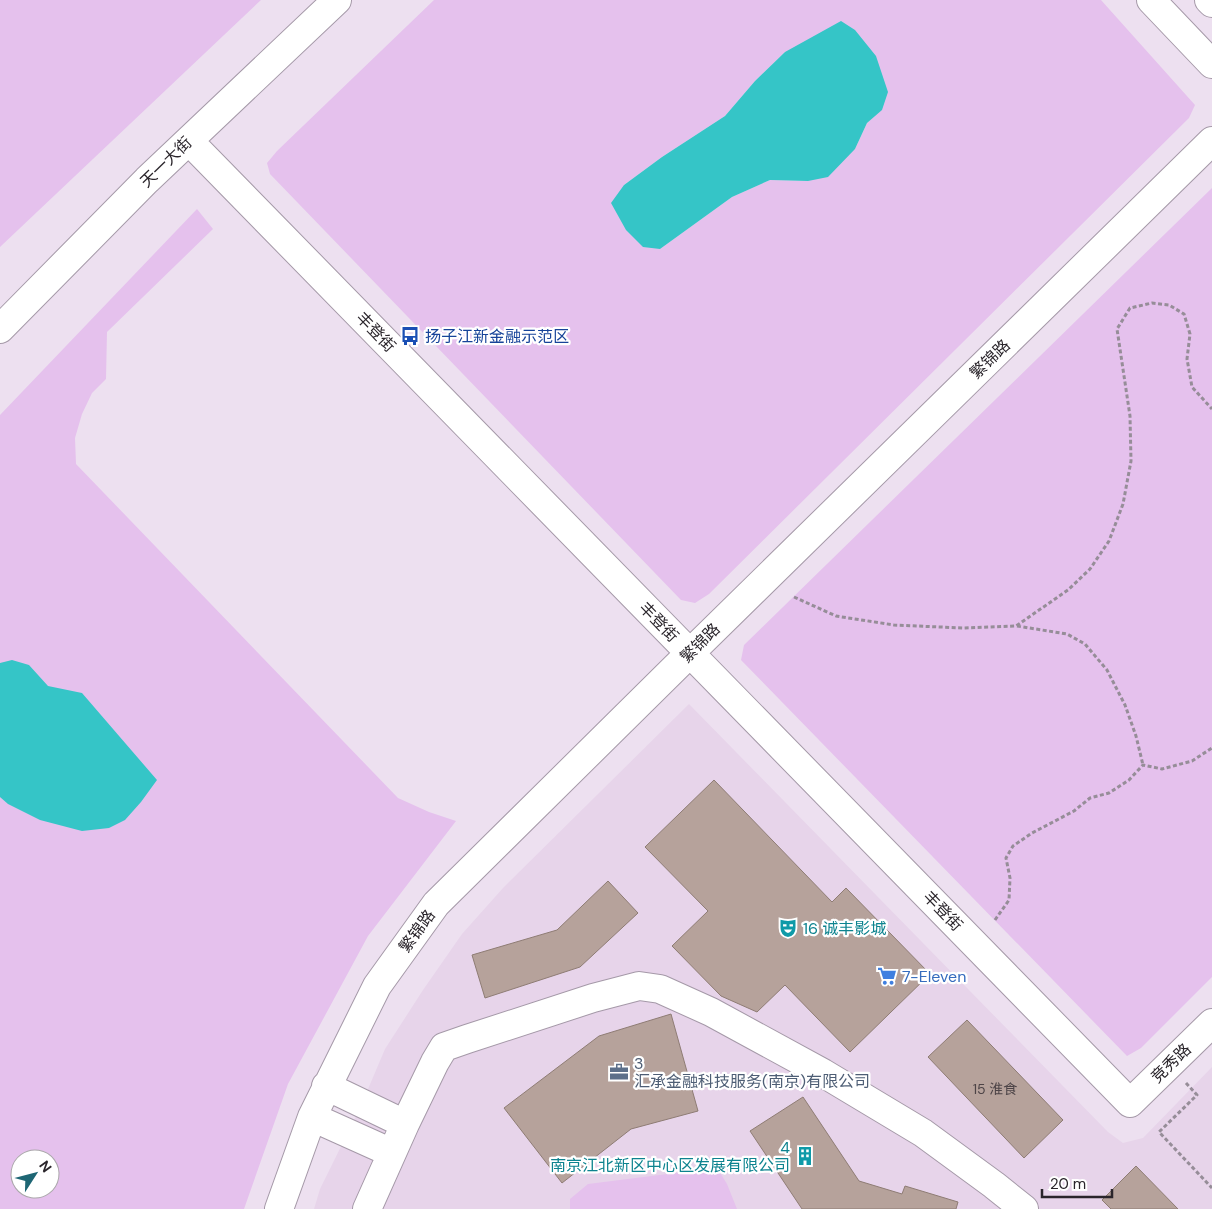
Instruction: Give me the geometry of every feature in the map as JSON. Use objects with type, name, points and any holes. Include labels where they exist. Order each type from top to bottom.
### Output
[{"type":"street","name":"天一大街","points":[[0,329],[140,187],[337,0]]},
{"type":"street","points":[[1151,0],[1212,64]]},
{"type":"street","points":[[1209,0],[1212,3]]},
{"type":"street","name":"丰登街","points":[[189,141],[1130,1103]]},
{"type":"street","name":"繁锦路","points":[[280,1209],[312,1117],[377,986],[436,904],[1212,141]]},
{"type":"street","points":[[367,1209],[405,1124],[435,1062],[444,1048],[593,998],[640,986],[660,989],[712,1012],[823,1073],[923,1133],[1024,1209]]},
{"type":"street","name":"竞秀路","points":[[1130,1103],[1212,1023]]},
{"type":"street","points":[[326,1086],[405,1124]]},
{"type":"street","points":[[312,1117],[392,1152]]},
{"type":"path","points":[[1016,626],[1068,590],[1090,569],[1109,540],[1123,504],[1131,461],[1130,416],[1118,329],[1130,308],[1152,303],[1169,305],[1184,314],[1190,334],[1187,359],[1192,387],[1212,408]]},
{"type":"path","points":[[794,597],[836,616],[894,625],[964,628],[1016,626],[1067,634],[1085,644],[1107,670],[1136,736],[1143,765]]},
{"type":"path","points":[[1143,765],[1162,768],[1169,767],[1192,761],[1212,748]]},
{"type":"path","points":[[995,920],[1010,900],[1010,878],[1006,858],[1013,846],[1032,833],[1074,811],[1090,798],[1110,793],[1129,780],[1143,765]]},
{"type":"path","points":[[1180,1077],[1197,1095],[1159,1132],[1212,1188]]},
{"type":"shaded area","points":[[0,0],[261,0],[0,247]]},
{"type":"shaded area","points":[[434,0],[1101,0],[1195,105],[1189,118],[709,594],[695,603],[681,600],[270,174],[267,163],[277,151]],"holes":[[[785,52],[882,109],[867,123],[855,149],[808,181],[770,180],[732,197],[660,249],[624,185],[662,157],[725,116],[755,81]]]},
{"type":"shaded area","points":[[1212,188],[1212,977],[1141,1048],[1127,1056],[741,660],[744,645]]},
{"type":"shaded area","points":[[197,209],[213,229],[107,332],[106,379],[92,393],[82,414],[75,438],[76,464],[398,798],[429,812],[456,821],[368,936],[288,1084],[244,1209],[0,1209],[0,415]]},
{"type":"shaded area","points":[[689,704],[1108,1132],[1123,1143],[1143,1138],[1212,1067],[1212,1209],[314,1209],[320,1189],[360,1108],[385,1049],[462,934],[503,888]]},
{"type":"shaded area","points":[[707,1169],[719,1171],[727,1184],[737,1209],[570,1209],[570,1199],[588,1184]]},
{"type":"water","points":[[841,21],[855,30],[876,56],[888,92],[882,110],[867,123],[855,149],[828,177],[808,181],[770,180],[732,197],[660,249],[643,247],[626,230],[611,203],[624,185],[662,157],[725,116],[755,81],[785,52]]},
{"type":"water","points":[[12,660],[29,665],[48,686],[82,693],[157,780],[125,820],[109,828],[82,831],[40,820],[8,804],[0,797],[0,663]]},
{"type":"building","name":"16 诚丰影城","points":[[714,780],[832,902],[846,888],[930,974],[850,1052],[785,985],[757,1012],[721,996],[672,946],[708,911],[645,847]]},
{"type":"building","points":[[608,881],[638,913],[580,967],[485,998],[472,955],[557,930]]},
{"type":"building","name":"3 汇承金融科技服务(南京)有限公司","points":[[671,1014],[698,1111],[631,1129],[562,1183],[504,1108],[599,1036]]},
{"type":"building","points":[[967,1020],[1063,1120],[1024,1158],[928,1057]]},
{"type":"building","name":"4 南京江北新区中心区发展有限公司","points":[[803,1097],[859,1181],[902,1194],[905,1186],[958,1202],[956,1209],[802,1209],[750,1131]]},
{"type":"building","points":[[1136,1166],[1178,1209],[1111,1209],[1102,1200]]},
{"type":"place","name":"扬子江新金融示范区","points":[[410,336]]},
{"type":"place","name":"16 诚丰影城","points":[[788,928]]},
{"type":"place","name":"7-Eleven","points":[[887,976]]},
{"type":"place","name":"3 汇承金融科技服务(南京)有限公司","points":[[619,1072]]},
{"type":"place","name":"4 南京江北新区中心区发展有限公司","points":[[805,1156]]}]
